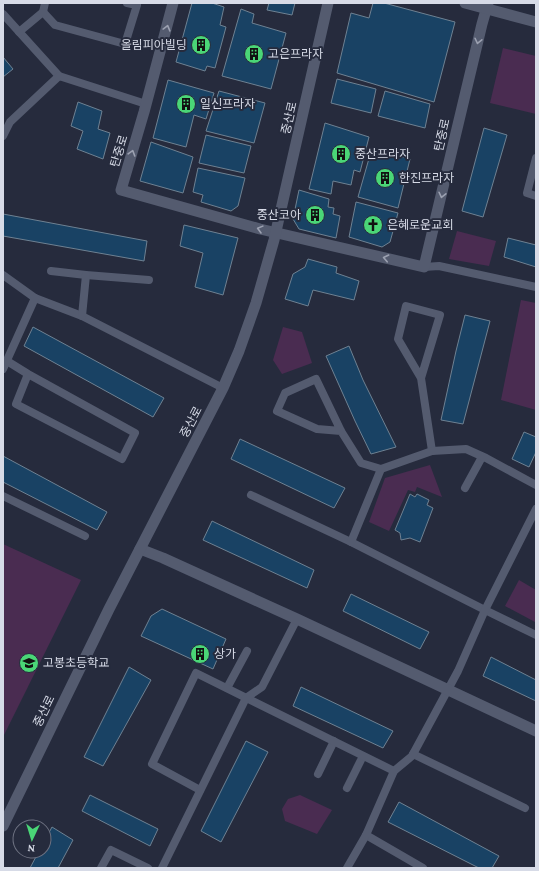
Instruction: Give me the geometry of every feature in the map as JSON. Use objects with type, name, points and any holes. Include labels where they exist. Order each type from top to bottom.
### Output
[{"type":"street","name":"탄중로","points":[[173,3],[121,190],[276,233]]},
{"type":"street","name":"중산로","points":[[3,826],[109,609],[223,388],[239,351],[256,303],[276,233],[328,3]]},
{"type":"street","points":[[464,3],[487,6],[536,22]]},
{"type":"street","name":"탄중로","points":[[424,267],[487,6]]},
{"type":"street","points":[[276,233],[424,267]]},
{"type":"street","points":[[140,549],[448,689],[536,731]]},
{"type":"lane","points":[[19,32],[43,12],[45,3]]},
{"type":"lane","points":[[43,12],[55,25],[125,44],[137,5],[127,3]]},
{"type":"lane","points":[[3,14],[59,76],[146,104]]},
{"type":"lane","points":[[3,136],[10,122],[59,76]]},
{"type":"lane","points":[[536,158],[527,193],[536,196]]},
{"type":"lane","points":[[424,267],[439,266],[536,287]]},
{"type":"lane","points":[[51,271],[149,280]]},
{"type":"lane","points":[[3,275],[35,298],[82,316],[223,388]]},
{"type":"lane","points":[[82,316],[86,275]]},
{"type":"lane","points":[[28,374],[16,404],[122,459],[135,433],[28,374],[5,365],[35,298]]},
{"type":"lane","points":[[421,378],[440,315],[406,306],[398,339],[421,378],[432,451]]},
{"type":"lane","points":[[341,431],[317,429],[277,411],[285,394],[316,379],[341,431],[361,463],[381,469],[432,451],[466,450],[482,456],[536,485]]},
{"type":"lane","points":[[466,488],[482,456]]},
{"type":"lane","points":[[351,542],[381,469]]},
{"type":"lane","points":[[251,495],[351,542],[536,635]]},
{"type":"lane","points":[[3,496],[85,536]]},
{"type":"lane","points":[[347,868],[366,835],[394,770],[412,756],[458,671],[485,610],[536,509]]},
{"type":"lane","points":[[162,868],[246,698],[262,687],[297,620]]},
{"type":"lane","points":[[227,688],[247,651]]},
{"type":"lane","points":[[200,790],[152,764],[196,672],[363,756],[394,770]]},
{"type":"lane","points":[[318,774],[334,741]]},
{"type":"lane","points":[[413,754],[525,808]]},
{"type":"lane","points":[[347,788],[363,756]]},
{"type":"lane","points":[[366,835],[423,868]]},
{"type":"lane","points":[[102,868],[110,850],[148,868]]},
{"type":"shaded area","points":[[503,48],[536,56],[536,114],[490,103]]},
{"type":"shaded area","points":[[457,231],[496,241],[489,266],[449,259]]},
{"type":"shaded area","points":[[521,300],[536,303],[536,410],[501,400]]},
{"type":"shaded area","points":[[283,327],[302,332],[312,363],[282,374],[273,360]]},
{"type":"shaded area","points":[[430,465],[442,497],[417,487],[415,492],[408,490],[389,531],[369,522],[385,478]]},
{"type":"shaded area","name":"고봉초등학교","points":[[3,544],[81,580],[3,737]]},
{"type":"shaded area","points":[[519,580],[536,590],[535,622],[505,606]]},
{"type":"shaded area","points":[[300,795],[332,810],[317,834],[285,821],[282,809],[288,799]]},
{"type":"building","name":"올림피아빌딩","points":[[192,3],[212,3],[224,7],[220,25],[226,27],[215,68],[207,66],[205,71],[176,62]]},
{"type":"building","points":[[269,3],[295,3],[292,15],[267,10]]},
{"type":"building","points":[[373,3],[384,3],[455,22],[434,102],[337,73],[351,13],[369,18]]},
{"type":"building","name":"고은프라자","points":[[241,9],[254,14],[252,23],[286,33],[271,89],[222,76]]},
{"type":"building","points":[[3,57],[13,69],[3,77]]},
{"type":"building","points":[[337,79],[376,89],[371,113],[331,103]]},
{"type":"building","name":"일신프라자","points":[[168,80],[214,93],[206,119],[194,115],[186,147],[153,138]]},
{"type":"building","points":[[219,91],[265,103],[254,143],[206,131]]},
{"type":"building","points":[[385,91],[430,104],[425,128],[378,116]]},
{"type":"building","points":[[78,102],[102,111],[98,129],[110,133],[103,159],[77,149],[83,131],[71,126]]},
{"type":"building","name":"중산프라자","points":[[325,123],[369,137],[360,172],[354,170],[351,185],[333,181],[331,194],[309,189]]},
{"type":"building","points":[[484,128],[507,135],[483,217],[462,211]]},
{"type":"building","points":[[206,135],[251,146],[244,173],[199,163]]},
{"type":"building","points":[[151,142],[193,157],[183,193],[140,181]]},
{"type":"building","name":"한진프라자","points":[[372,148],[410,159],[398,208],[358,197]]},
{"type":"building","points":[[198,168],[245,178],[238,206],[231,211],[201,202],[203,195],[193,192]]},
{"type":"building","name":"중산코아","points":[[299,190],[329,199],[328,207],[334,208],[333,214],[340,216],[336,238],[299,229],[293,219]]},
{"type":"building","name":"은혜로운교회","points":[[356,202],[398,213],[390,242],[382,247],[349,237]]},
{"type":"building","points":[[3,214],[147,241],[144,261],[3,236]]},
{"type":"building","points":[[184,225],[238,238],[223,295],[195,287],[203,253],[180,246]]},
{"type":"building","points":[[508,238],[536,245],[536,267],[504,257]]},
{"type":"building","points":[[308,259],[337,267],[336,273],[359,281],[354,300],[313,290],[308,306],[285,299],[293,274],[305,267]]},
{"type":"building","points":[[465,315],[490,321],[463,424],[441,420]]},
{"type":"building","points":[[33,327],[164,398],[153,417],[24,346]]},
{"type":"building","points":[[349,346],[363,380],[396,447],[371,454],[355,421],[326,356]]},
{"type":"building","points":[[524,432],[536,437],[536,452],[529,467],[512,459]]},
{"type":"building","points":[[240,439],[345,488],[334,508],[231,459]]},
{"type":"building","points":[[3,456],[107,512],[97,530],[3,482]]},
{"type":"building","points":[[410,494],[415,497],[417,494],[429,500],[427,505],[433,508],[420,542],[410,538],[401,540],[400,533],[395,530]]},
{"type":"building","points":[[212,521],[314,570],[307,588],[203,540]]},
{"type":"building","points":[[351,594],[429,632],[420,649],[343,611]]},
{"type":"building","name":"상가","points":[[162,609],[226,639],[213,669],[141,636],[151,616]]},
{"type":"building","points":[[491,657],[536,680],[536,701],[483,676]]},
{"type":"building","points":[[129,667],[151,680],[103,766],[84,757]]},
{"type":"building","points":[[301,687],[393,731],[383,748],[293,706]]},
{"type":"building","points":[[246,741],[268,752],[221,842],[201,831]]},
{"type":"building","points":[[90,795],[158,829],[150,846],[82,811]]},
{"type":"building","points":[[399,802],[499,856],[492,868],[479,868],[388,822]]},
{"type":"building","points":[[52,827],[73,840],[58,868],[30,868],[35,859],[52,859]]},
{"type":"place","name":"올림피아빌딩","points":[[201,45]]},
{"type":"place","name":"고은프라자","points":[[254,54]]},
{"type":"place","name":"일신프라자","points":[[186,104]]},
{"type":"place","name":"중산프라자","points":[[341,154]]},
{"type":"place","name":"한진프라자","points":[[385,178]]},
{"type":"place","name":"중산코아","points":[[315,215]]},
{"type":"place","name":"은혜로운교회","points":[[373,225]]},
{"type":"place","name":"상가","points":[[200,654]]},
{"type":"place","name":"고봉초등학교","points":[[29,663]]}]
